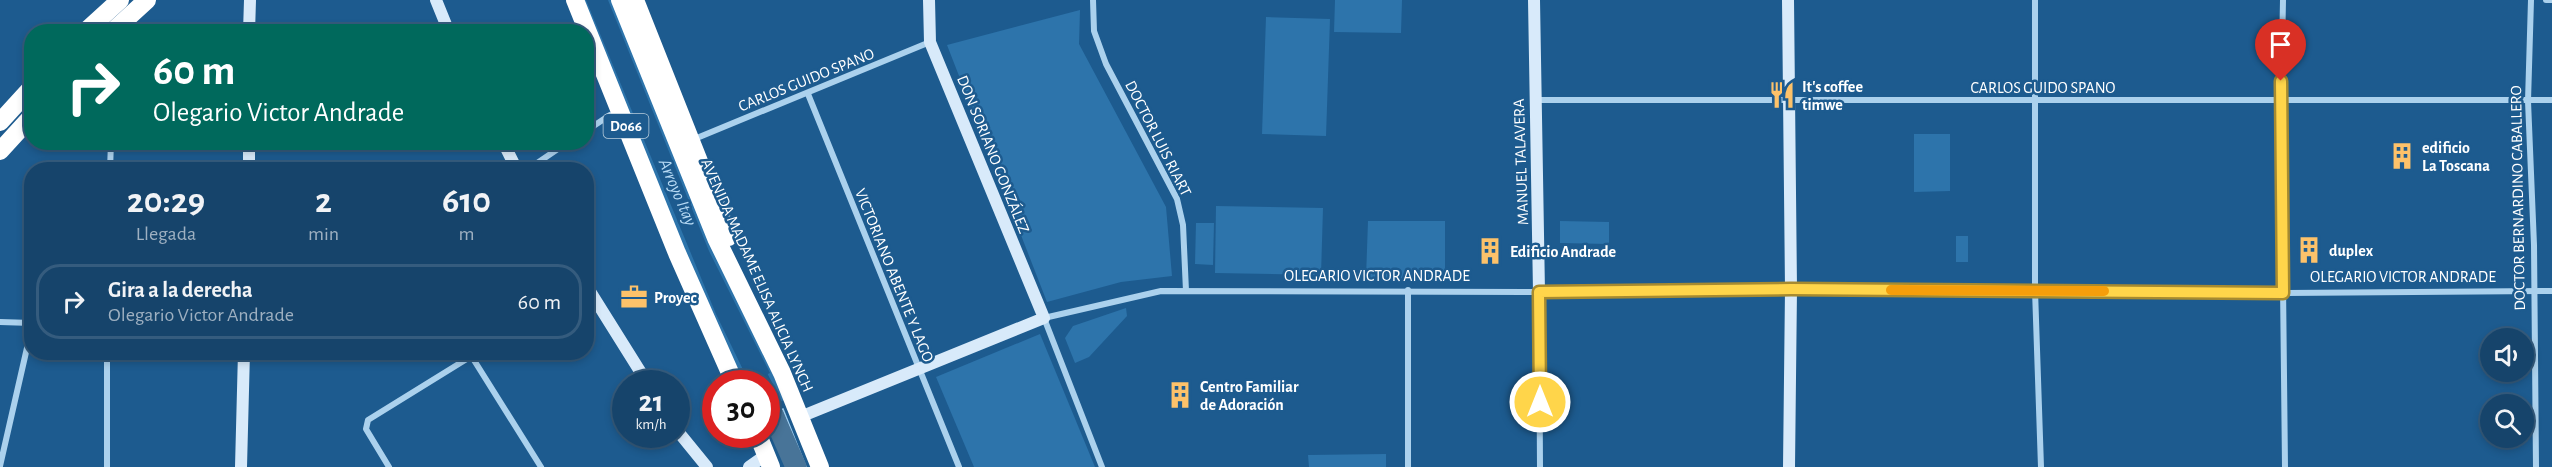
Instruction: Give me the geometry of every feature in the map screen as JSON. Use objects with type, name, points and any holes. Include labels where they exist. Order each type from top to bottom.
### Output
[{"type":"highway","points":[[94,24],[120,0]]},
{"type":"highway","points":[[121,24],[147,0]]},
{"type":"highway","points":[[561,0],[572,24]]},
{"type":"highway","name":"D066","points":[[575,0],[585,24]]},
{"type":"highway","name":"AVENIDA MADAME ELISA ALICIA LYNCH","points":[[620,0],[716,238],[782,373],[820,467]]},
{"type":"highway","points":[[635,0],[782,373]]},
{"type":"highway","name":"D066","points":[[594,47],[677,253],[728,370]]},
{"type":"highway","points":[[594,78],[675,278],[692,311],[716,344]]},
{"type":"highway","points":[[0,122],[24,96]]},
{"type":"highway","points":[[0,151],[24,125]]},
{"type":"street","points":[[249,0],[249,24]]},
{"type":"street","points":[[436,0],[446,24]]},
{"type":"street","name":"DON SORIANO GONZÁLEZ","points":[[929,0],[930,42],[1044,318]]},
{"type":"street","name":"DOCTOR LUIS RIART","points":[[1093,0],[1094,31],[1106,64],[1177,199],[1183,225],[1186,291]]},
{"type":"street","name":"MANUEL TALAVERA","points":[[1534,0],[1534,100],[1540,265],[1540,467]]},
{"type":"street","points":[[1788,0],[1787,100],[1790,127],[1791,289],[1789,467]]},
{"type":"street","points":[[2035,0],[2037,100],[2035,290],[2041,467]]},
{"type":"street","points":[[2283,0],[2281,102],[2284,467]]},
{"type":"street","name":"DOCTOR BERNARDINO CABALLERO","points":[[2531,0],[2528,101],[2534,291],[2536,467]]},
{"type":"street","points":[[2546,0],[2552,0]]},
{"type":"street","name":"CARLOS GUIDO SPANO","points":[[691,140],[808,94],[930,42]]},
{"type":"street","name":"VICTORIANO ABENTE Y LAGO","points":[[808,94],[959,467]]},
{"type":"street","name":"CARLOS GUIDO SPANO","points":[[1534,100],[2281,102],[2552,100]]},
{"type":"street","points":[[594,126],[610,116]]},
{"type":"street","points":[[539,162],[556,150]]},
{"type":"street","name":"OLEGARIO VICTOR ANDRADE","points":[[800,417],[1044,318],[1131,295],[1161,291],[1539,292],[1791,289],[2283,293],[2552,291]]},
{"type":"street","points":[[1408,290],[1408,467]]},
{"type":"street","points":[[594,298],[639,370]]},
{"type":"street","points":[[1044,318],[1102,467]]},
{"type":"street","points":[[0,322],[24,324]]},
{"type":"street","points":[[0,466],[24,360]]},
{"type":"street","points":[[107,360],[107,467]]},
{"type":"street","points":[[241,467],[244,360]]},
{"type":"street","points":[[388,467],[366,424],[368,420],[467,360]]},
{"type":"street","points":[[474,360],[541,467]]},
{"type":"street","points":[[690,447],[706,467]]},
{"type":"street","points":[[749,467],[769,461]]},
{"type":"shaded area","points":[[584,0],[588,0],[747,370],[736,370],[703,298]]},
{"type":"shaded area","points":[[606,0],[611,0],[716,257],[771,370],[766,370],[707,251]]},
{"type":"shaded area","points":[[1335,0],[1402,0],[1401,33],[1334,32]]},
{"type":"shaded area","points":[[1080,10],[1079,44],[1166,207],[1172,276],[1121,282],[1047,302],[947,45]]},
{"type":"shaded area","points":[[1266,17],[1330,19],[1326,136],[1262,134]]},
{"type":"shaded area","points":[[1914,134],[1950,134],[1950,191],[1914,192]]},
{"type":"shaded area","points":[[1216,206],[1323,208],[1321,275],[1215,273]]},
{"type":"shaded area","points":[[1368,221],[1445,221],[1445,279],[1366,278]]},
{"type":"shaded area","points":[[1560,221],[1609,222],[1609,244],[1560,243]]},
{"type":"shaded area","points":[[1196,223],[1214,223],[1213,265],[1195,264]]},
{"type":"shaded area","points":[[1956,236],[1968,236],[1968,262],[1956,262]]},
{"type":"shaded area","points":[[1126,308],[1127,316],[1089,357],[1075,363],[1065,338],[1073,326]]},
{"type":"shaded area","points":[[1040,334],[1095,467],[974,467],[936,377]]},
{"type":"shaded area","points":[[780,390],[785,400],[780,399]]},
{"type":"shaded area","points":[[783,409],[806,467],[788,467],[780,447],[780,410]]},
{"type":"shaded area","points":[[1386,454],[1386,467],[1309,467],[1308,455]]},
{"type":"pier","points":[[586,0],[608,0],[709,251],[768,370],[743,370],[716,314]]},
{"type":"waterway","name":"Arroyo Itay","points":[[780,431],[796,467]]},
{"type":"slow traffic","points":[[1891,290],[2104,291]]},
{"type":"place","name":"It's coffee timwe","points":[[1782,95]]},
{"type":"place","name":"edificio La Toscana","points":[[2402,156]]},
{"type":"place","name":"duplex","points":[[2309,250]]},
{"type":"place","name":"Edificio Andrade","points":[[1490,251]]},
{"type":"place","name":"Proyec","points":[[634,297]]},
{"type":"place","name":"Centro Familiar de Adoración","points":[[1180,395]]},
{"type":"route","points":[[1540,402],[1539,292],[1791,289],[2283,293],[2281,81]]}]
